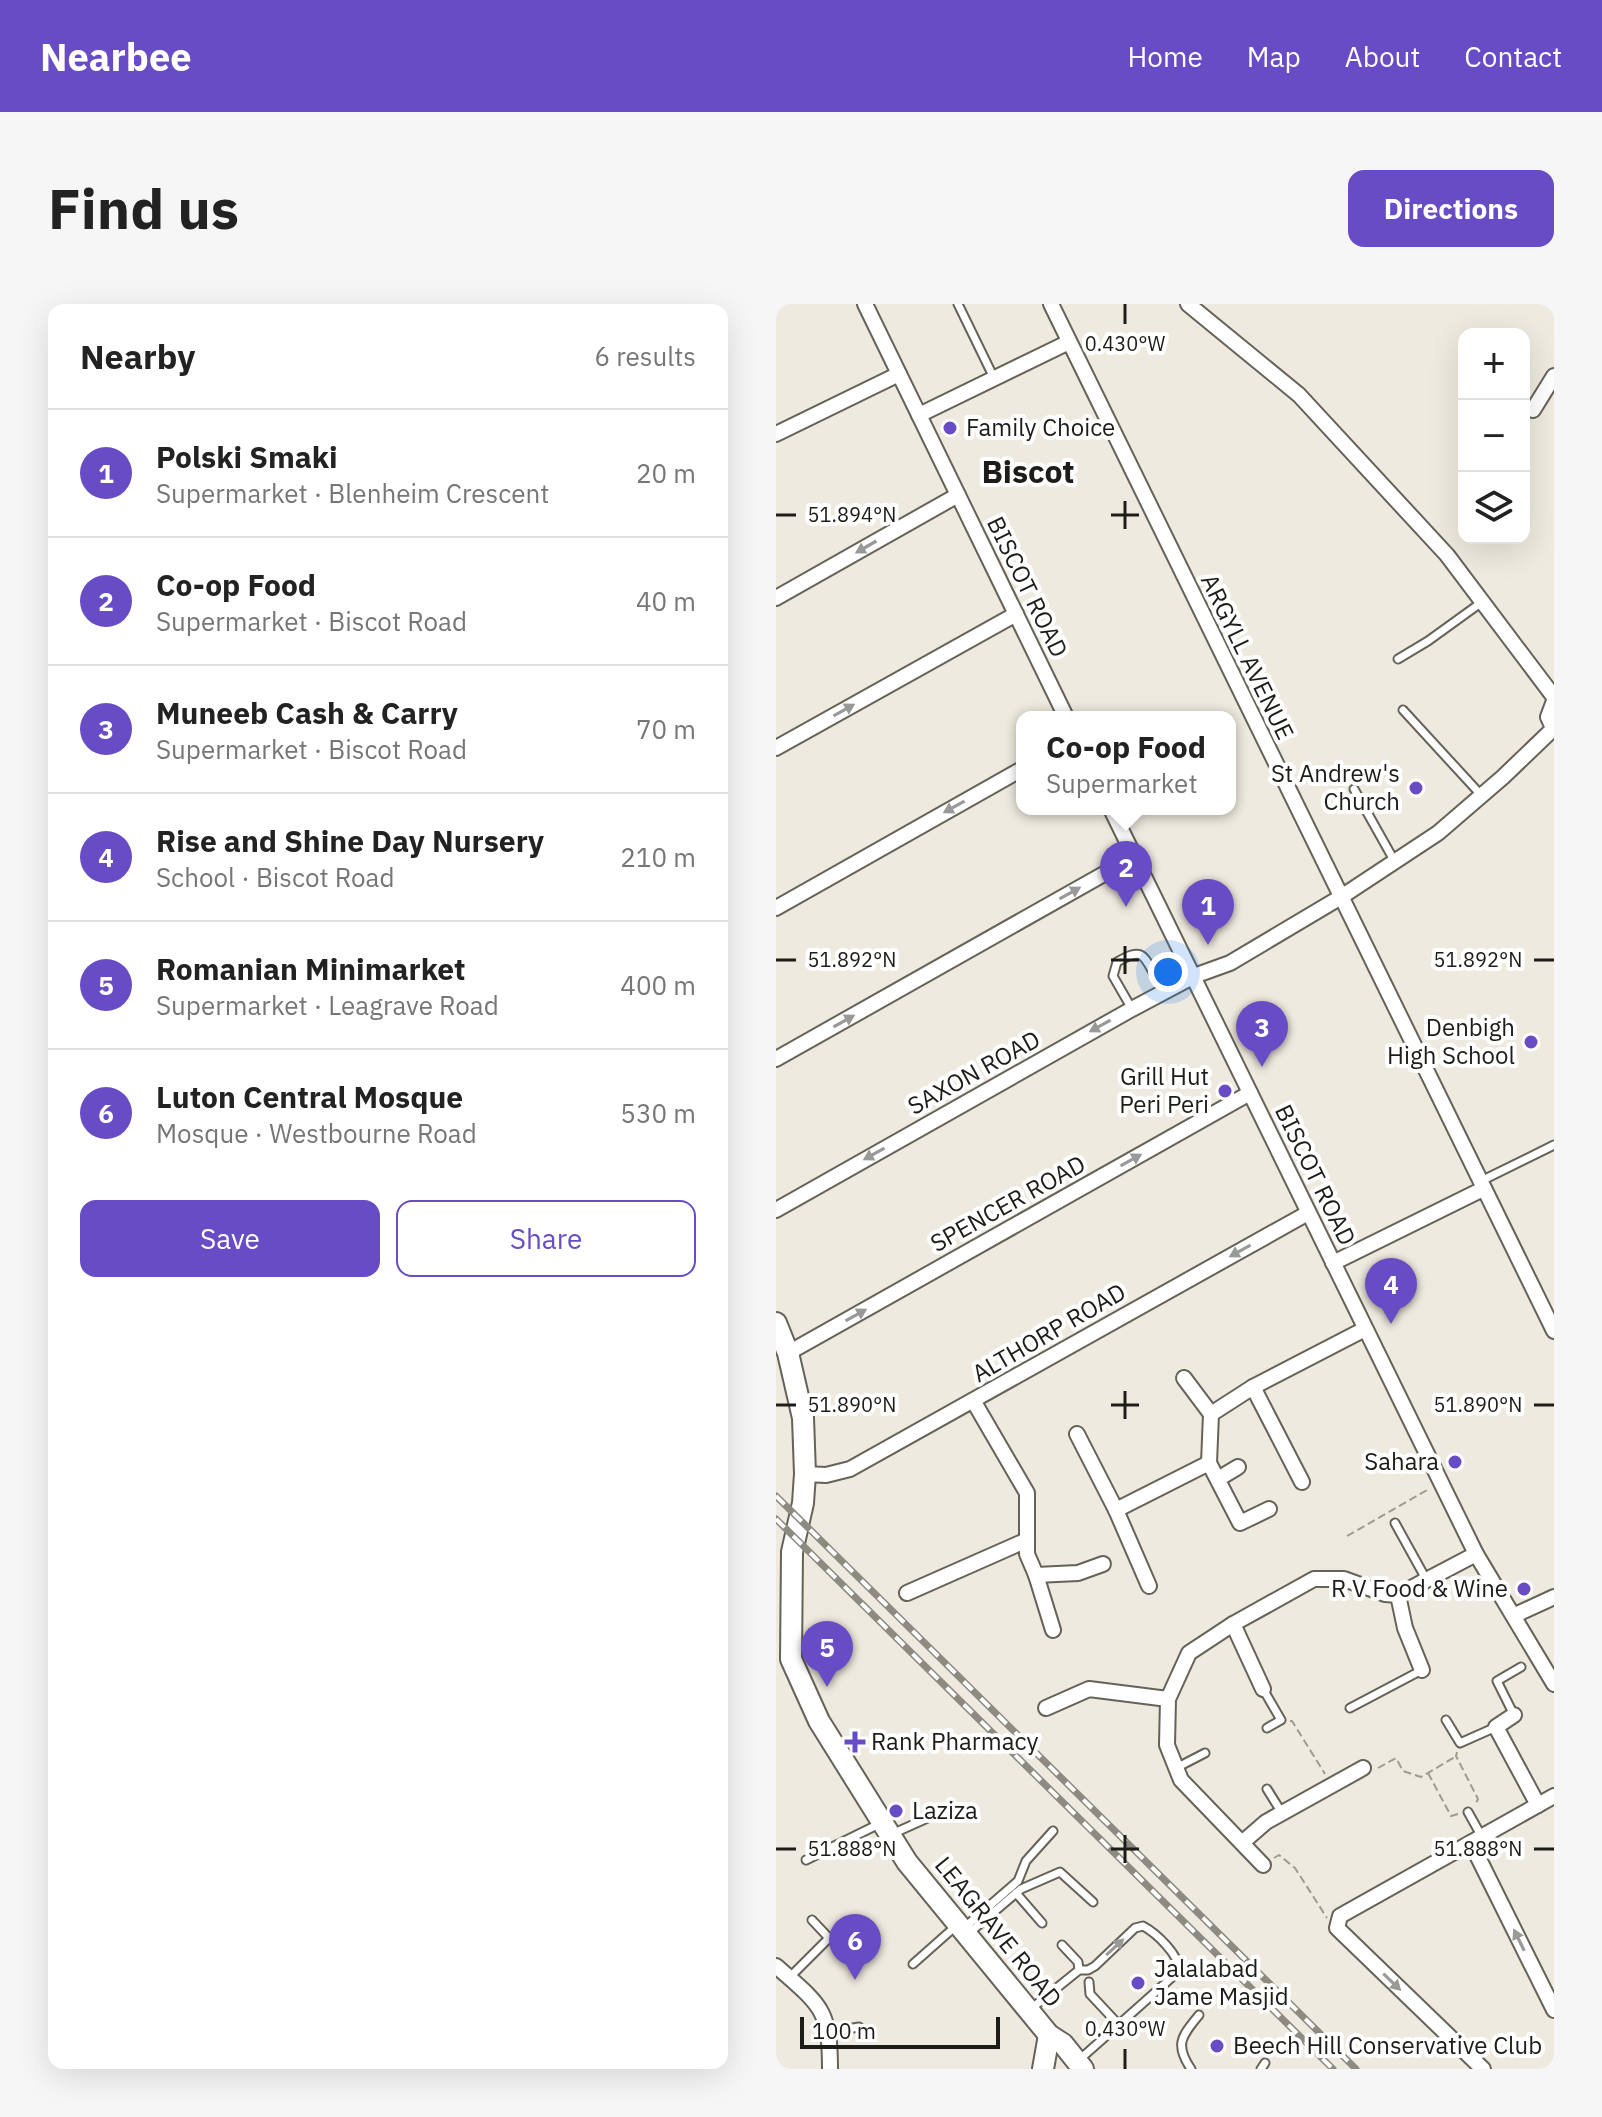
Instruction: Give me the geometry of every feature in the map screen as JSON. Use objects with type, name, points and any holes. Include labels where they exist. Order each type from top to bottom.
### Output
[{"type":"main road","name":"LEAGRAVE ROAD","points":[[776,1323],[788,1353],[803,1418],[805,1474],[803,1503],[792,1552],[783,1656],[819,1721],[907,1862],[1049,2035],[1063,2044],[1080,2065]]},
{"type":"main road","points":[[1043,2069],[1049,2035]]},
{"type":"street","name":"BISCOT ROAD","points":[[865,304],[1063,711]]},
{"type":"street","name":"ARGYLL AVENUE","points":[[1051,304],[1554,1331]]},
{"type":"street","points":[[1188,304],[1299,395],[1447,555],[1554,699],[1548,717],[1554,729]]},
{"type":"street","points":[[919,415],[1069,342]]},
{"type":"street","points":[[776,434],[899,374]]},
{"type":"street","points":[[1533,410],[1554,376]]},
{"type":"street","points":[[776,598],[958,495]]},
{"type":"street","points":[[776,748],[1016,614]]},
{"type":"street","name":"SAXON ROAD","points":[[776,1210],[1132,1009],[1194,976],[1230,963],[1341,897],[1438,833],[1554,729]]},
{"type":"street","points":[[776,908],[1016,772]]},
{"type":"street","name":"BISCOT ROAD","points":[[1114,815],[1476,1554],[1554,1684]]},
{"type":"street","points":[[776,1059],[1134,857]]},
{"type":"street","name":"SPENCER ROAD","points":[[788,1353],[1250,1093]]},
{"type":"street","points":[[1333,1263],[1481,1185]]},
{"type":"street","name":"ALTHORP ROAD","points":[[805,1474],[826,1475],[850,1469],[1308,1213]]},
{"type":"street","points":[[1211,1414],[1253,1387],[1365,1329]]},
{"type":"street","points":[[1184,1378],[1211,1414],[1209,1463],[1240,1523],[1269,1509]]},
{"type":"street","points":[[1253,1387],[1302,1482]]},
{"type":"street","points":[[974,1402],[1027,1493],[1027,1554],[1053,1630]]},
{"type":"street","points":[[1077,1434],[1116,1510],[1149,1586]]},
{"type":"street","points":[[1116,1510],[1209,1463]]},
{"type":"street","points":[[1218,1479],[1238,1467]]},
{"type":"street","points":[[907,1593],[1027,1540]]},
{"type":"street","points":[[1263,1865],[1181,1780],[1167,1745],[1168,1699],[1189,1653],[1233,1624],[1314,1579],[1344,1579],[1385,1594],[1398,1595],[1476,1554]]},
{"type":"street","points":[[1036,1575],[1078,1573],[1103,1564]]},
{"type":"street","points":[[1398,1595],[1405,1628],[1422,1670]]},
{"type":"street","points":[[1515,1615],[1554,1597]]},
{"type":"street","points":[[1233,1624],[1263,1689]]},
{"type":"street","points":[[1046,1708],[1089,1689],[1168,1699]]},
{"type":"street","points":[[1514,1715],[1496,1727],[1538,1805]]},
{"type":"street","points":[[1243,1842],[1266,1822],[1332,1785],[1370,1768]]},
{"type":"street","points":[[1483,2069],[1337,1928],[1340,1916],[1554,1796]]},
{"type":"street","points":[[1476,1840],[1554,2010]]},
{"type":"street","points":[[776,1966],[821,2009],[829,2032],[830,2069]]},
{"type":"lane","points":[[958,304],[995,378]]},
{"type":"lane","points":[[1398,659],[1484,601]]},
{"type":"lane","points":[[1403,710],[1482,796]]},
{"type":"lane","points":[[1354,789],[1395,862]]},
{"type":"lane","points":[[1132,1009],[1113,976],[1117,962],[1139,953],[1156,978]]},
{"type":"lane","points":[[1481,1185],[1554,1145]]},
{"type":"lane","points":[[1395,1523],[1427,1581]]},
{"type":"lane","points":[[1514,1715],[1497,1681],[1521,1667]]},
{"type":"lane","points":[[1350,1708],[1422,1670]]},
{"type":"lane","points":[[1263,1689],[1281,1720],[1267,1728]]},
{"type":"lane","points":[[1446,1720],[1460,1743],[1496,1727]]},
{"type":"lane","points":[[1176,1768],[1205,1753]]},
{"type":"lane","points":[[1267,1789],[1282,1813]]},
{"type":"lane","points":[[806,1860],[952,1807]]},
{"type":"lane","points":[[1468,1812],[1476,1840]]},
{"type":"lane","points":[[963,1928],[1018,1881],[1026,1861],[1053,1831]]},
{"type":"lane","points":[[913,1964],[1016,1893],[1060,1872],[1093,1902]]},
{"type":"lane","points":[[1016,1893],[1042,1923]]},
{"type":"lane","points":[[789,1978],[829,1938],[812,1920]]},
{"type":"lane","points":[[1029,2011],[1079,1970],[1095,1966],[1135,1928],[1143,1926],[1152,1931],[1179,1961],[1179,1971],[1080,2065]]},
{"type":"lane","points":[[1062,1945],[1078,1962],[1079,1970]]},
{"type":"lane","points":[[1089,1982],[1090,1994],[1116,2028]]},
{"type":"lane","points":[[1191,2069],[1181,2053],[1181,2046],[1184,2034],[1199,2015]]},
{"type":"lane","points":[[829,2032],[859,2027]]},
{"type":"path","points":[[1347,1536],[1441,1483]]},
{"type":"path","points":[[1281,1720],[1292,1721],[1332,1785]]},
{"type":"path","points":[[1370,1768],[1396,1758],[1403,1771],[1421,1777],[1456,1756],[1460,1743]]},
{"type":"path","points":[[1428,1773],[1451,1816],[1468,1812],[1478,1799],[1456,1756]]},
{"type":"path","points":[[1263,1865],[1279,1855],[1295,1868],[1323,1916],[1337,1928]]},
{"type":"railway","points":[[776,1496],[1356,2069]]},
{"type":"railway","points":[[776,1519],[1333,2069]]},
{"type":"place","name":"Family Choice","points":[[950,428]]},
{"type":"place","name":"St Andrew's Church","points":[[1416,788]]},
{"type":"place","name":"Co-op Food","points":[[1126,907]]},
{"type":"place","name":"Polski Smaki","points":[[1208,945]]},
{"type":"place","name":"Denbigh High School","points":[[1531,1042]]},
{"type":"place","name":"Muneeb Cash & Carry","points":[[1262,1067]]},
{"type":"place","name":"Grill Hut Peri Peri","points":[[1225,1091]]},
{"type":"place","name":"Rise and Shine Day Nursery","points":[[1391,1324]]},
{"type":"place","name":"Sahara","points":[[1455,1462]]},
{"type":"place","name":"R V Food & Wine","points":[[1524,1589]]},
{"type":"place","name":"Romanian Minimarket","points":[[827,1687]]},
{"type":"place","name":"Rank Pharmacy","points":[[855,1742]]},
{"type":"place","name":"Laziza","points":[[896,1811]]},
{"type":"place","name":"Luton Central Mosque","points":[[855,1980]]},
{"type":"place","name":"Jalalabad Jame Masjid","points":[[1138,1983]]},
{"type":"place","name":"Beech Hill Conservative Club","points":[[1217,2046]]},
{"type":"district","name":"Biscot","points":[[1028,472]]}]
